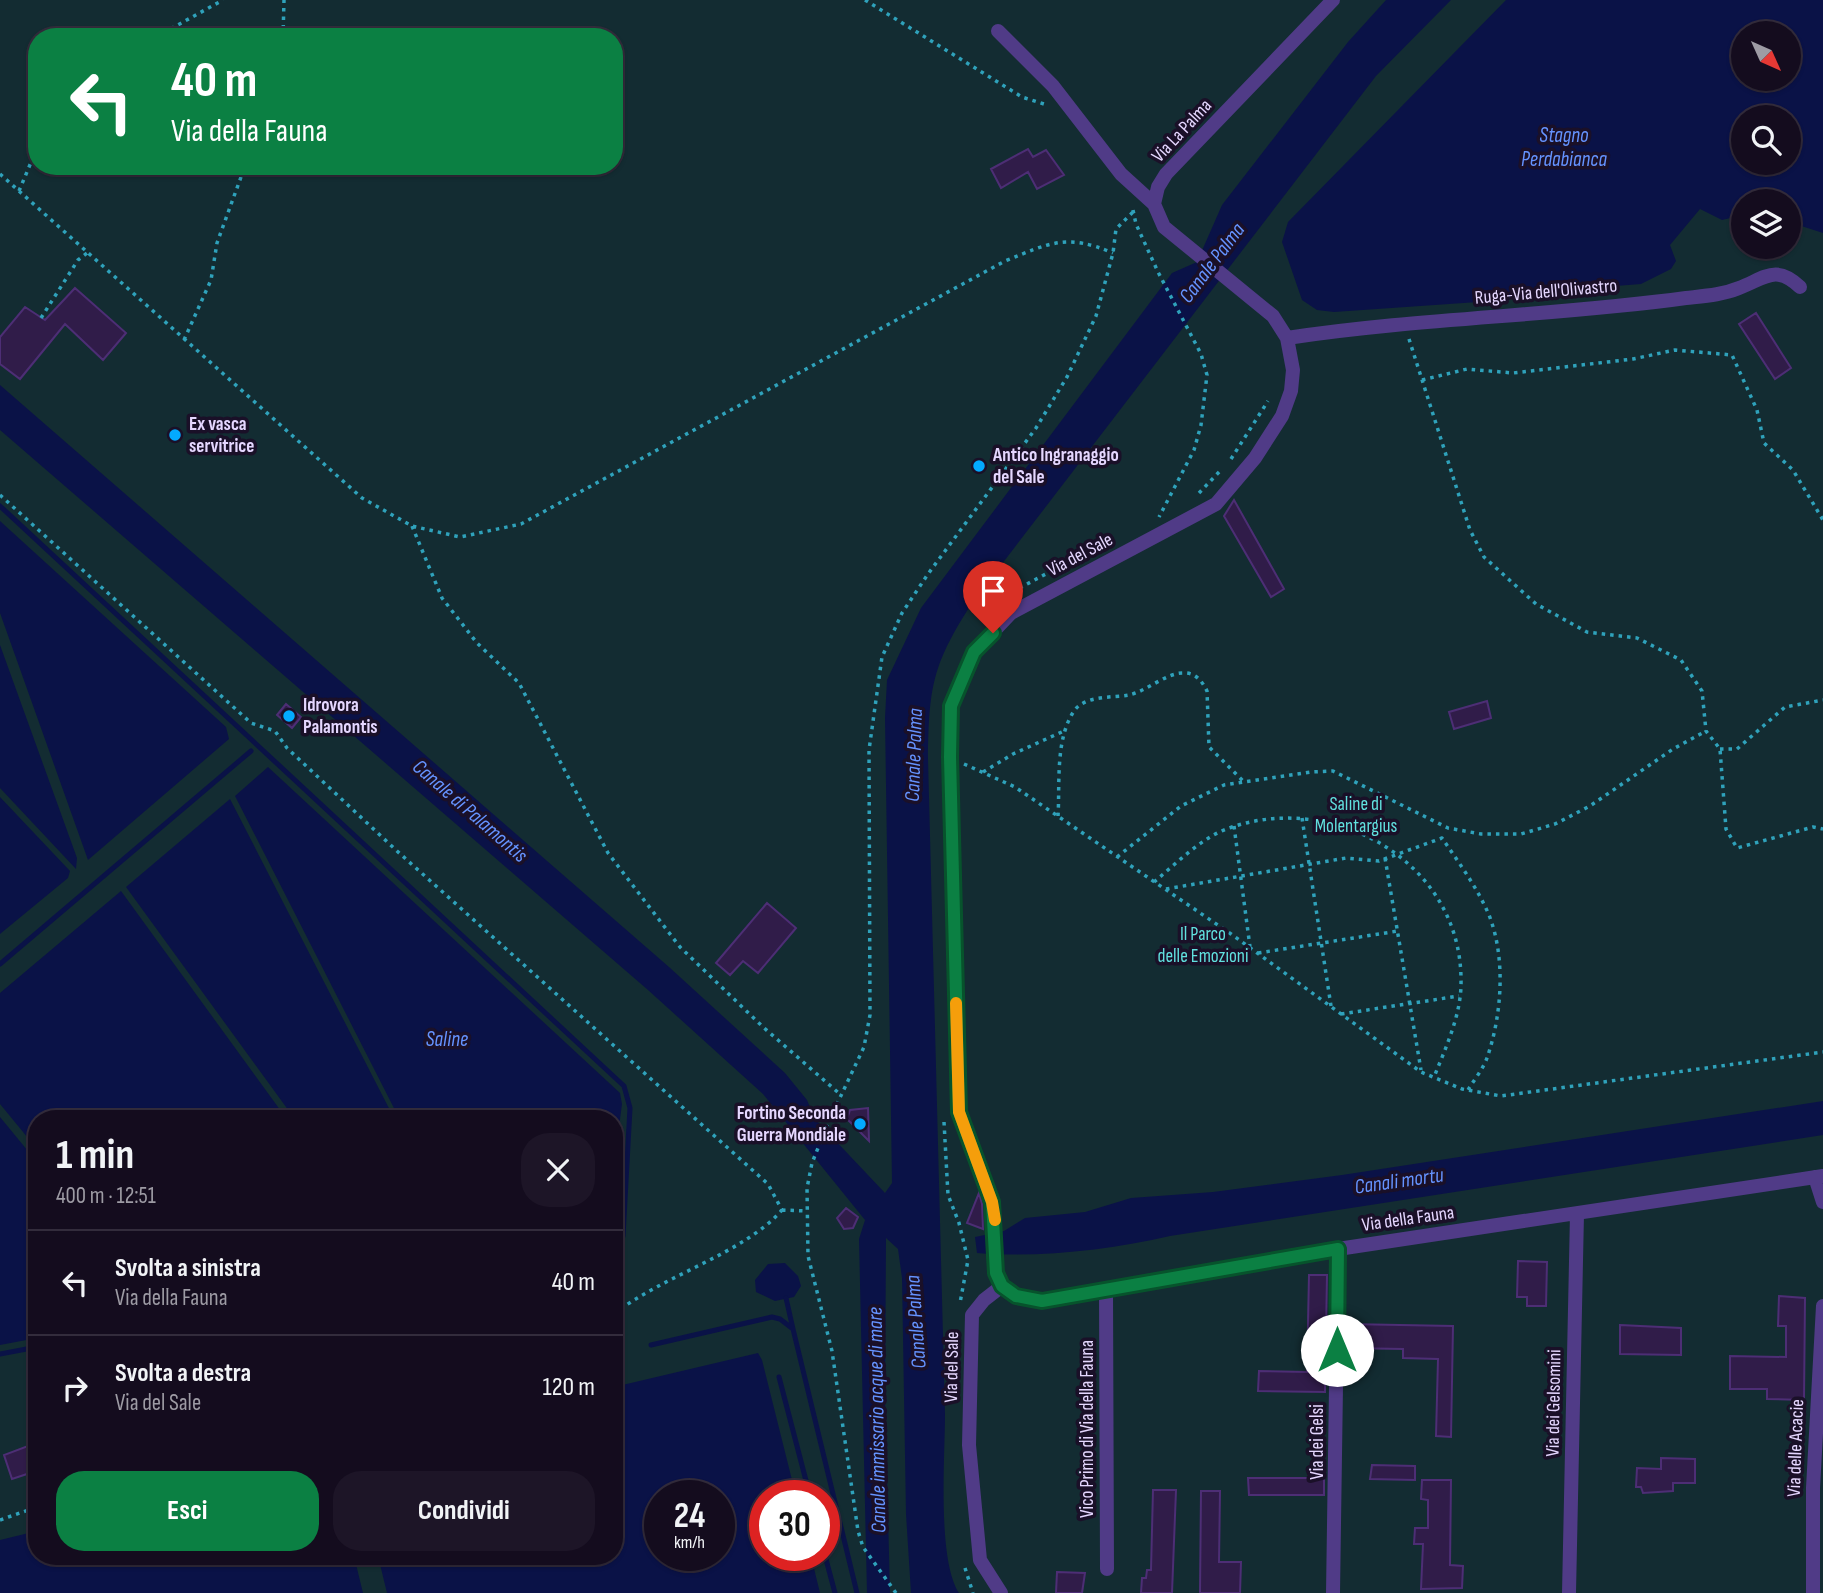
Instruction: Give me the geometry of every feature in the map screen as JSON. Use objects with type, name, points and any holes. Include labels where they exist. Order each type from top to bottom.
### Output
[{"type":"street","name":"Via La Palma","points":[[1154,204],[1158,187],[1166,174],[1333,0]]},
{"type":"street","points":[[998,31],[1053,86],[1070,113],[1121,174],[1154,204]]},
{"type":"street","name":"Via del Sale","points":[[1001,1593],[980,1560],[969,1445],[972,1315],[984,1300],[1002,1286],[996,1273],[992,1202],[959,1112],[951,706],[974,652],[1011,613],[1216,504],[1255,458],[1282,416],[1292,391],[1293,370],[1287,338],[1273,316],[1164,226],[1154,204]]},
{"type":"street","name":"Ruga-Via dell'Olivastro","points":[[1287,338],[1718,294],[1776,274],[1788,276],[1800,287]]},
{"type":"street","points":[[1819,1176],[1823,1202]]},
{"type":"street","name":"Via della Fauna","points":[[1002,1286],[1016,1296],[1042,1301],[1338,1249],[1819,1176]]},
{"type":"street","name":"Via dei Gelsomini","points":[[1569,1593],[1577,1214]]},
{"type":"street","name":"Via dei Gelsi","points":[[1333,1593],[1338,1249]]},
{"type":"street","name":"Vico Primo di Via della Fauna","points":[[1106,1290],[1107,1569]]},
{"type":"street","name":"Via delle Acacie","points":[[1813,1593],[1813,1488],[1823,1306]]},
{"type":"path","points":[[172,28],[223,0]]},
{"type":"path","points":[[283,28],[284,0]]},
{"type":"path","points":[[865,0],[1022,97],[1070,113]]},
{"type":"path","points":[[19,191],[28,170]]},
{"type":"path","points":[[0,174],[362,498],[412,526],[460,537],[521,524],[1005,261],[1051,243],[1084,241],[1113,253]]},
{"type":"path","points":[[184,340],[211,280],[218,243],[243,175]]},
{"type":"path","points":[[896,1593],[863,1547],[858,1531],[832,1351],[808,1256],[807,1212],[807,1188],[812,1163],[864,1047],[870,1015],[869,751],[882,657],[902,613],[915,593],[1036,428],[1067,377],[1096,316],[1113,253],[1116,229],[1133,210],[1154,204]]},
{"type":"path","points":[[1133,210],[1136,224],[1158,272],[1201,354],[1207,375],[1201,425],[1194,450],[1157,521],[1168,514]]},
{"type":"path","points":[[41,318],[78,260],[87,253]]},
{"type":"path","points":[[1404,324],[1471,530],[1484,557],[1536,604],[1587,632],[1637,638],[1681,660],[1702,691],[1706,731],[1720,749],[1726,829],[1737,848],[1813,827],[1823,829]]},
{"type":"path","points":[[1422,380],[1467,369],[1513,373],[1633,359],[1675,350],[1732,355],[1757,410],[1764,443],[1793,470],[1823,520]]},
{"type":"path","points":[[1194,497],[1229,462],[1270,398]]},
{"type":"path","points":[[0,495],[251,723],[275,732],[287,748],[397,851],[768,1184],[782,1210]]},
{"type":"path","points":[[412,526],[442,598],[477,643],[519,683],[608,853],[680,947],[763,1027],[842,1095]]},
{"type":"path","points":[[1058,816],[1064,731],[1080,704],[1148,690],[1180,672],[1192,673],[1207,691],[1209,747],[1243,781]]},
{"type":"path","points":[[1720,749],[1737,749],[1785,707],[1823,700]]},
{"type":"path","points":[[983,772],[1013,754],[1064,731]]},
{"type":"path","points":[[1117,857],[1181,806],[1224,785],[1333,771],[1448,828],[1481,834],[1521,834],[1555,824],[1590,806],[1673,749],[1706,731]]},
{"type":"path","points":[[950,757],[1015,787],[1250,947],[1422,1072],[1468,1090],[1502,1096],[1823,1052]]},
{"type":"path","points":[[1154,882],[1212,837],[1234,826],[1270,818],[1302,817],[1356,828],[1398,853],[1427,883],[1443,909],[1457,943],[1462,981],[1448,1044],[1434,1077]]},
{"type":"path","points":[[1302,817],[1331,1006]]},
{"type":"path","points":[[1234,826],[1250,947]]},
{"type":"path","points":[[1166,890],[1346,858],[1367,862],[1442,838],[1471,879],[1490,917],[1498,951],[1495,1026],[1486,1060],[1468,1090]]},
{"type":"path","points":[[1385,858],[1422,1072]]},
{"type":"path","points":[[1257,953],[1398,931]]},
{"type":"path","points":[[1341,1014],[1459,996]]},
{"type":"path","points":[[782,1210],[807,1212]]},
{"type":"path","points":[[623,1307],[750,1236],[772,1222],[782,1210]]},
{"type":"path","points":[[0,1520],[28,1510]]},
{"type":"green space","name":"Saline di Molentargius","points":[[0,0],[1823,0],[1823,1593],[0,1593]]},
{"type":"water","points":[[1386,0],[1451,0],[1376,76],[972,603],[948,643],[935,677],[928,759],[945,1414],[944,1507],[948,1557],[959,1593],[911,1593],[906,1514],[902,1278],[898,1249],[886,1238],[885,1398],[890,1593],[867,1593],[859,1239],[865,1220],[763,1094],[648,990],[0,430],[0,385],[669,967],[785,1073],[807,1100],[815,1119],[885,1193],[892,1183],[885,718],[887,680],[921,608],[1172,273],[1197,262],[1222,205],[1348,42]]},
{"type":"water","name":"Stagno Perdabianca","points":[[1506,0],[1823,0],[1823,233],[1801,226],[1801,189],[1731,189],[1731,218],[1722,220],[1700,209],[1670,245],[1676,261],[1671,269],[1641,284],[1540,292],[1478,302],[1334,312],[1317,310],[1302,300],[1282,242],[1288,222]]},
{"type":"water","points":[[0,521],[226,727],[229,739],[88,860],[0,613]]},
{"type":"water","points":[[0,645],[77,858],[76,869],[0,788]]},
{"type":"water","name":"Saline","points":[[268,767],[620,1093],[621,1110],[395,1110],[235,796]]},
{"type":"water","points":[[0,797],[70,871],[68,878],[0,934]]},
{"type":"water","points":[[230,799],[390,1110],[288,1110],[126,887]]},
{"type":"water","points":[[121,891],[280,1110],[28,1110],[28,1138],[0,1104],[0,993]]},
{"type":"water","name":"Canali mortu","points":[[1823,1101],[1823,1135],[1099,1249],[1049,1254],[977,1253],[975,1237],[1004,1231],[1025,1218],[1085,1212],[1131,1198],[1213,1192],[1342,1175]]},
{"type":"water","points":[[0,1117],[28,1151],[28,1340],[0,1345]]},
{"type":"water","points":[[785,1263],[798,1276],[801,1286],[794,1297],[775,1301],[756,1292],[755,1280],[768,1264]]},
{"type":"water","points":[[758,1353],[792,1480],[749,1480],[749,1571],[815,1571],[820,1593],[387,1593],[380,1565],[623,1565],[623,1385]]},
{"type":"water","points":[[28,1533],[28,1565],[356,1565],[363,1593],[0,1593],[0,1540]]},
{"type":"building","points":[[1028,149],[1033,157],[1046,150],[1064,175],[1037,189],[1028,172],[1001,188],[991,169]]},
{"type":"building","points":[[75,288],[126,333],[103,360],[65,324],[20,379],[0,364],[0,337],[25,307],[45,320]]},
{"type":"building","points":[[1756,313],[1791,368],[1775,379],[1739,324]]},
{"type":"building","points":[[1234,500],[1284,589],[1271,597],[1224,516]]},
{"type":"building","points":[[1487,701],[1491,718],[1454,729],[1449,712]]},
{"type":"building","name":"Idrovora Palamontis","points":[[286,704],[301,717],[292,728],[277,715]]},
{"type":"building","points":[[767,903],[796,928],[758,973],[743,961],[730,975],[716,963]]},
{"type":"building","name":"Fortino Seconda Guerra Mondiale","points":[[868,1108],[869,1141],[847,1119],[850,1110]]},
{"type":"building","points":[[979,1193],[982,1204],[983,1229],[967,1223]]},
{"type":"building","points":[[846,1208],[858,1217],[853,1228],[844,1229],[837,1218]]},
{"type":"building","points":[[1518,1261],[1547,1262],[1546,1306],[1527,1306],[1527,1297],[1517,1297]]},
{"type":"building","points":[[1309,1275],[1327,1275],[1325,1392],[1258,1391],[1259,1371],[1307,1372]]},
{"type":"building","points":[[1779,1296],[1805,1298],[1804,1400],[1767,1399],[1767,1389],[1730,1389],[1730,1356],[1786,1357],[1786,1326],[1778,1326]]},
{"type":"building","points":[[1347,1324],[1453,1326],[1451,1437],[1436,1436],[1438,1359],[1403,1358],[1403,1349],[1346,1348]]},
{"type":"building","points":[[1620,1325],[1681,1328],[1681,1355],[1620,1354]]},
{"type":"building","points":[[28,1446],[28,1474],[12,1479],[4,1455]]},
{"type":"building","points":[[1661,1458],[1695,1459],[1695,1483],[1673,1483],[1673,1491],[1643,1493],[1641,1487],[1636,1487],[1637,1468],[1661,1469]]},
{"type":"building","points":[[1372,1465],[1415,1466],[1415,1480],[1370,1479]]},
{"type":"building","points":[[1248,1478],[1324,1478],[1324,1495],[1249,1495]]},
{"type":"building","points":[[1422,1480],[1451,1480],[1450,1565],[1463,1566],[1462,1588],[1421,1589],[1423,1544],[1414,1544],[1415,1528],[1428,1528],[1428,1500],[1421,1499]]},
{"type":"building","points":[[1153,1490],[1176,1490],[1172,1593],[1141,1593],[1142,1578],[1146,1578],[1147,1570],[1151,1570]]},
{"type":"building","points":[[1201,1491],[1220,1491],[1219,1562],[1241,1562],[1240,1593],[1200,1593]]},
{"type":"building","points":[[1057,1572],[1085,1573],[1082,1593],[1056,1593]]},
{"type":"waterway","points":[[0,506],[624,1086],[630,1108],[623,1236]]},
{"type":"waterway","points":[[0,964],[251,751]]},
{"type":"waterway","points":[[786,1298],[793,1329]]},
{"type":"waterway","points":[[651,1345],[772,1317],[780,1319],[793,1329],[857,1593]]},
{"type":"waterway","points":[[0,1354],[28,1349]]},
{"type":"waterway","points":[[779,1377],[806,1480]]},
{"type":"waterway","points":[[829,1571],[835,1593]]},
{"type":"slow traffic","points":[[956,1003],[959,1112],[965,1136],[992,1202],[995,1220]]},
{"type":"place","name":"Ex vasca servitrice","points":[[175,435]]},
{"type":"place","name":"Antico Ingranaggio del Sale","points":[[979,466]]},
{"type":"place","name":"Idrovora Palamontis","points":[[289,716]]},
{"type":"place","name":"Fortino Seconda Guerra Mondiale","points":[[860,1124]]},
{"type":"route","points":[[993,633],[974,652],[951,706],[950,757],[959,1112],[965,1136],[992,1202],[996,1273],[1002,1286],[1026,1300],[1042,1301],[1338,1249],[1337,1350]]},
{"type":"water label","name":"Canale Palma","points":[[1212,263]]},
{"type":"water label","name":"Canale Palma","points":[[914,755]]},
{"type":"water label","name":"Canale di Palamontis","points":[[470,811]]},
{"type":"water label","name":"Canale Palma","points":[[916,1322]]},
{"type":"water label","name":"Canale immissario acque di mare","points":[[877,1420]]},
{"type":"park label","name":"Il Parco delle Emozioni","points":[[1203,945]]}]
